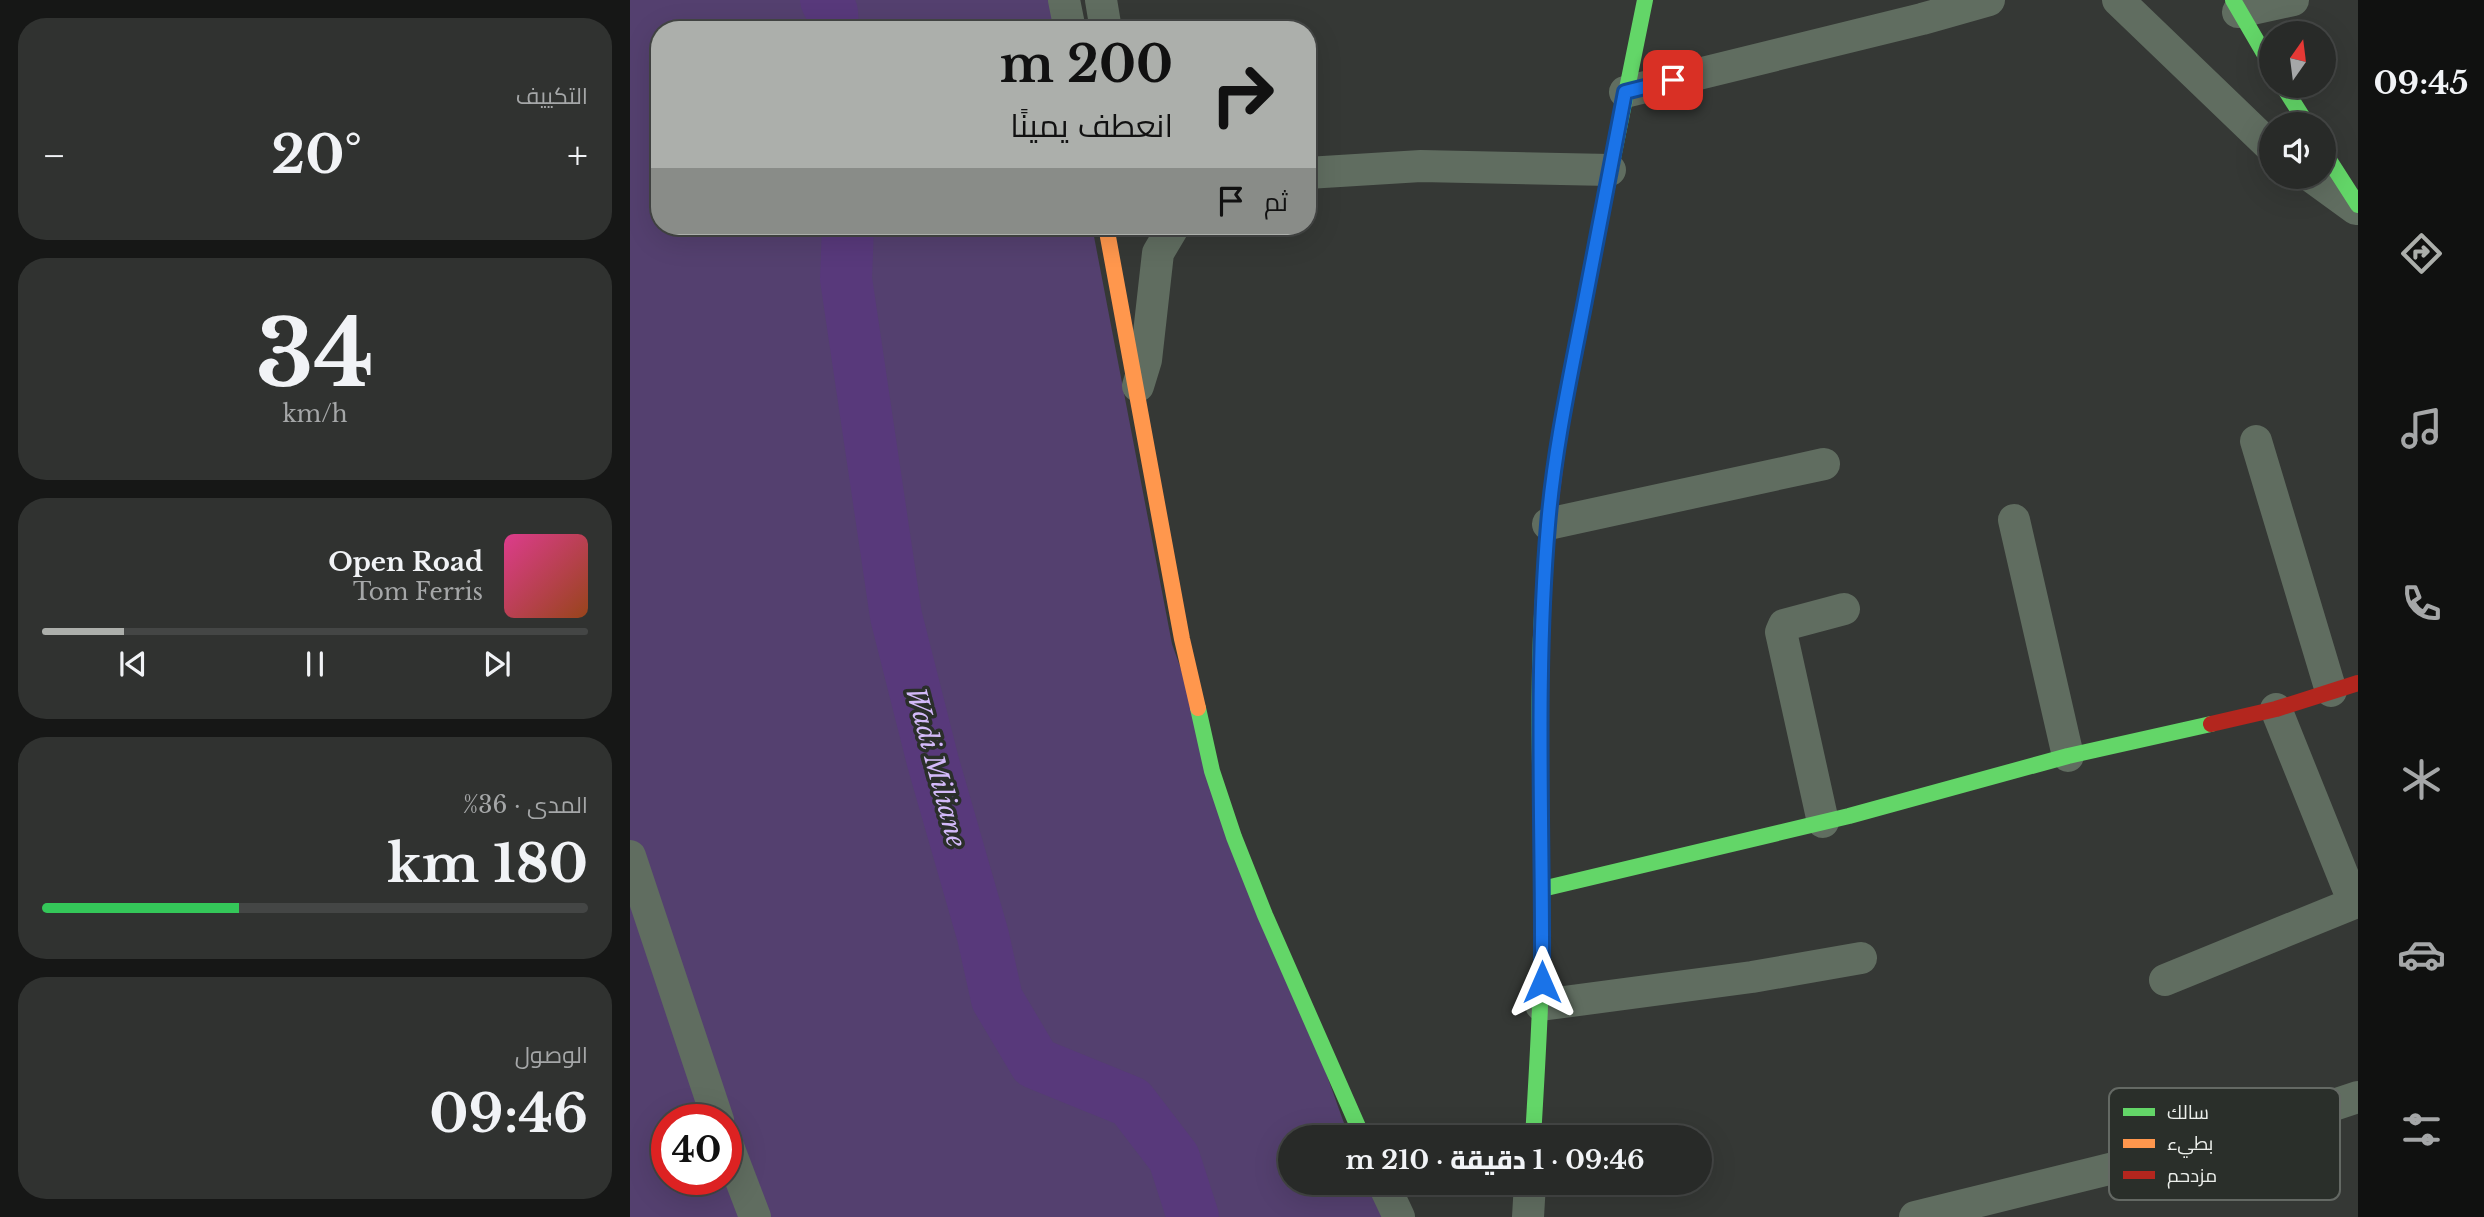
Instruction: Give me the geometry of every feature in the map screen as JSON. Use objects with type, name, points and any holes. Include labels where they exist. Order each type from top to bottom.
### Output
[{"type":"street","points":[[1064,0],[1068,21]]},
{"type":"street","points":[[1101,0],[1104,21]]},
{"type":"street","points":[[1534,1125],[1541,1004],[1541,620],[1548,524],[1560,429],[1645,0]]},
{"type":"street","points":[[1625,92],[1923,19],[1989,0]]},
{"type":"street","points":[[2118,0],[2259,136]]},
{"type":"street","points":[[2259,46],[2235,6],[2293,0]]},
{"type":"street","points":[[1316,172],[1421,166],[1610,170]]},
{"type":"street","points":[[2336,172],[2358,208]]},
{"type":"street","points":[[2330,189],[2358,208]]},
{"type":"street","points":[[1108,235],[1182,639],[1212,771],[1234,837],[1265,915],[1357,1125]]},
{"type":"street","points":[[1136,392],[1146,360],[1158,254],[1169,235]]},
{"type":"street","points":[[1542,890],[1823,822],[2068,756],[2276,709],[2345,687],[2256,441]]},
{"type":"street","points":[[1548,524],[1824,464]]},
{"type":"street","points":[[2014,520],[2068,756]]},
{"type":"street","points":[[1823,822],[1782,632],[1784,625],[1844,609]]},
{"type":"street","points":[[2165,980],[2356,902],[2276,709]]},
{"type":"street","points":[[630,856],[714,1104]]},
{"type":"street","points":[[1541,1004],[1752,977],[1861,958]]},
{"type":"street","points":[[2340,1103],[2358,1097]]},
{"type":"street","points":[[1914,1217],[2109,1169]]},
{"type":"street","points":[[742,1183],[755,1217]]},
{"type":"street","points":[[1389,1195],[1399,1217]]},
{"type":"street","points":[[1528,1217],[1529,1195]]},
{"type":"shaded area","points":[[630,0],[1049,0],[1053,21],[651,21],[651,235],[1094,235],[1172,644],[1345,1125],[1278,1125],[1278,1195],[1375,1195],[1385,1217],[630,1217]]},
{"type":"waterway","name":"Wadi Miliane","points":[[826,0],[832,12],[832,21]]},
{"type":"waterway","name":"Wadi Miliane","points":[[848,235],[846,279],[896,616],[933,762],[983,936],[997,999],[1035,1063],[1131,1102],[1174,1158],[1193,1217]]},
{"type":"traffic: fast","points":[[1598,232],[1645,0]]},
{"type":"traffic: fast","points":[[2233,0],[2259,45]]},
{"type":"traffic: fast","points":[[2291,98],[2299,112]]},
{"type":"traffic: fast","points":[[2336,171],[2358,205]]},
{"type":"traffic: fast","points":[[1534,1125],[1542,950],[1540,698],[1544,584]]},
{"type":"traffic: fast","points":[[1198,708],[1212,771],[1234,837],[1265,915],[1357,1125]]},
{"type":"traffic: fast","points":[[1542,889],[1849,816],[2068,756],[2211,724]]},
{"type":"traffic: slow","points":[[1108,235],[1182,639],[1198,708]]},
{"type":"traffic: jam","points":[[1544,584],[1548,524],[1560,429],[1598,232]]},
{"type":"traffic: jam","points":[[2211,724],[2276,709],[2358,683]]},
{"type":"route","points":[[1542,982],[1539,730],[1541,620],[1548,524],[1560,429],[1625,92],[1673,80]]}]
